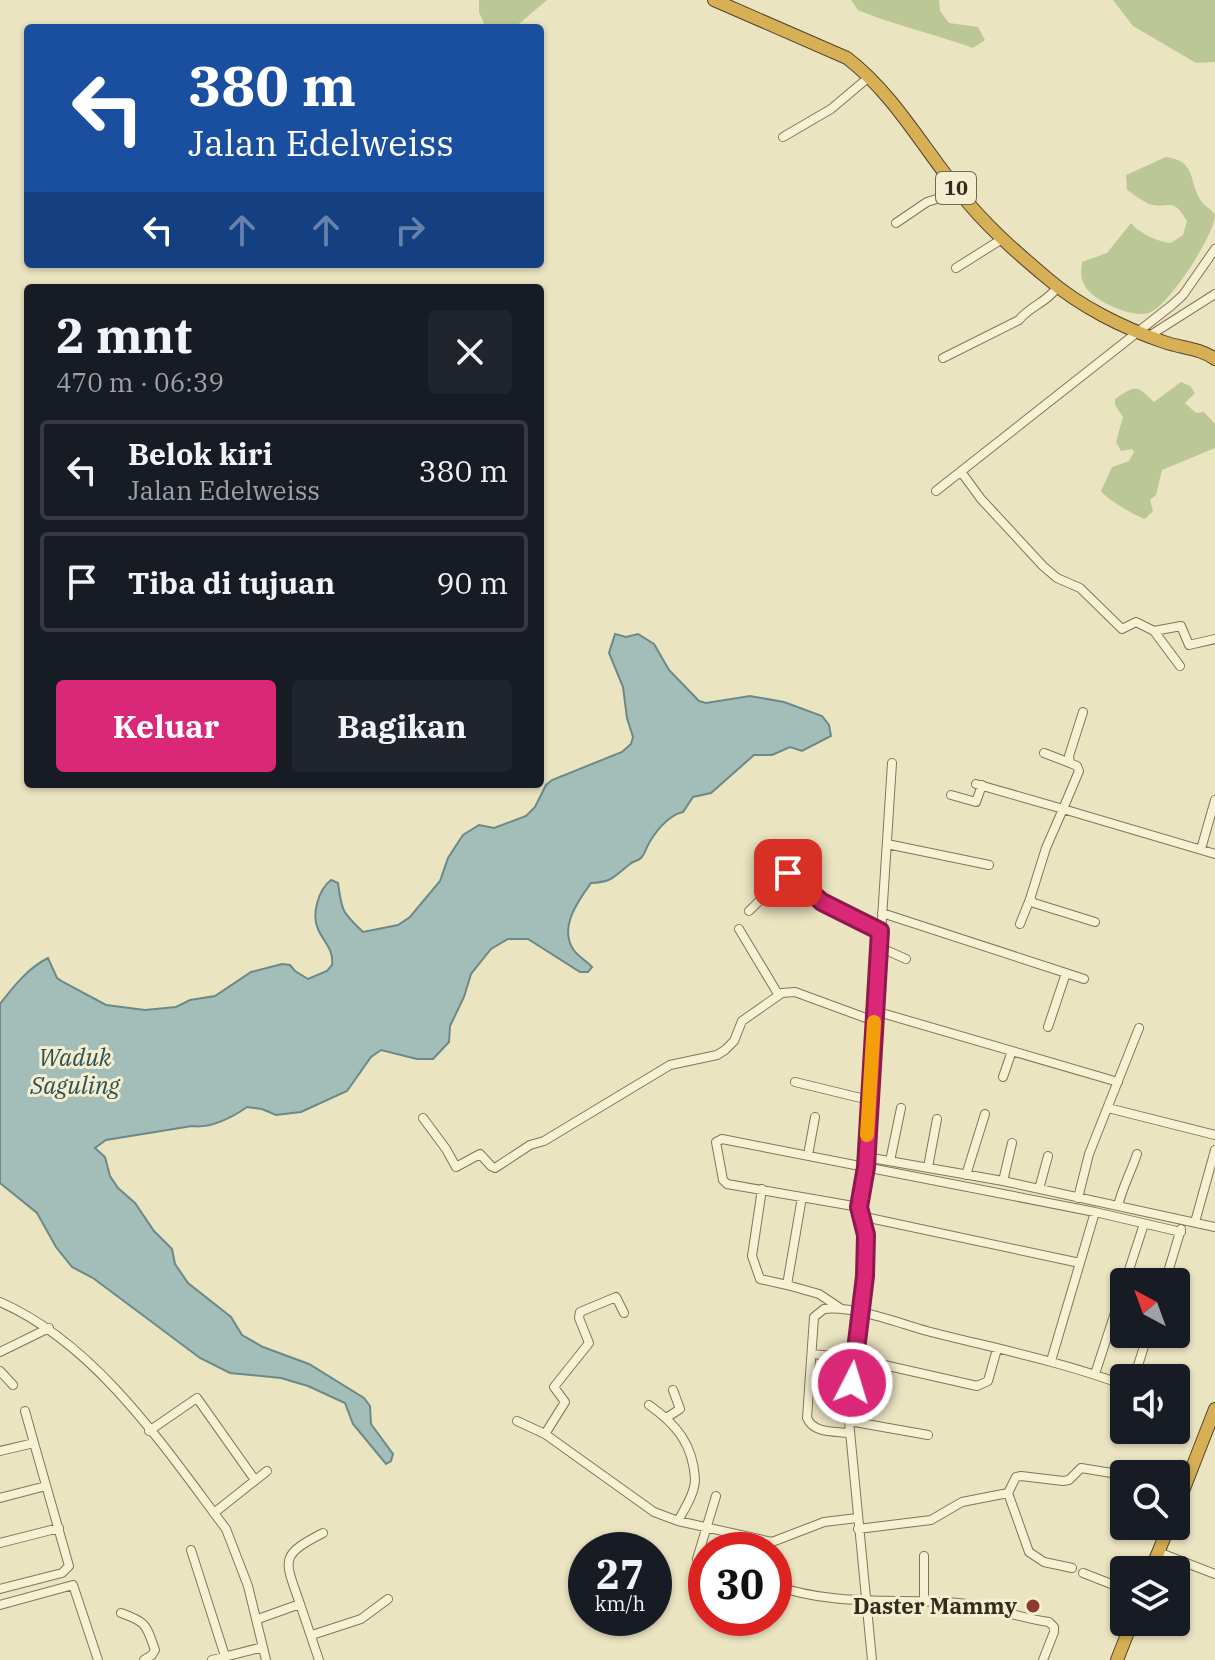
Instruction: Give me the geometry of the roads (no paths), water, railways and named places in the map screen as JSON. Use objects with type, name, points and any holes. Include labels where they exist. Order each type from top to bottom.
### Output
[{"type":"highway","name":"10","points":[[714,0],[847,58],[869,77],[922,140],[959,192],[1002,239],[1058,286],[1142,334],[1200,351],[1215,359]]},
{"type":"highway","points":[[1190,1472],[1210,1435],[1215,1409]]},
{"type":"highway","points":[[1156,1556],[1163,1540]]},
{"type":"highway","points":[[1117,1660],[1126,1636]]},
{"type":"street","points":[[783,137],[831,109],[869,77]]},
{"type":"street","points":[[896,223],[927,202],[959,192]]},
{"type":"street","points":[[956,268],[1002,239]]},
{"type":"street","points":[[1142,334],[1183,295],[1215,249]]},
{"type":"street","points":[[943,358],[1019,320],[1052,295],[1058,286]]},
{"type":"street","points":[[936,491],[1142,334],[1215,294]]},
{"type":"street","points":[[962,473],[981,499],[1057,578],[1080,588],[1122,629],[1136,622],[1148,626],[1180,666]]},
{"type":"street","points":[[1154,631],[1181,626],[1189,645],[1215,639]]},
{"type":"street","points":[[1070,763],[1069,756],[1083,712]]},
{"type":"street","points":[[1020,924],[1046,848],[1079,771],[1077,766],[1044,753]]},
{"type":"street","points":[[872,1660],[849,1421],[853,1358],[866,1255],[866,1235],[860,1212],[866,1167],[892,763]]},
{"type":"street","points":[[951,795],[976,802],[979,784],[1215,854]]},
{"type":"street","points":[[1201,849],[1215,800]]},
{"type":"street","points":[[887,844],[989,865]]},
{"type":"street","points":[[749,911],[788,873],[822,902],[880,931]]},
{"type":"street","points":[[1030,899],[1034,903],[1095,922]]},
{"type":"street","points":[[882,913],[1084,979]]},
{"type":"street","points":[[739,929],[778,994]]},
{"type":"street","points":[[879,947],[906,959]]},
{"type":"street","points":[[1048,1027],[1066,973]]},
{"type":"street","points":[[423,1118],[456,1167],[480,1154],[495,1168],[670,1065],[717,1055],[734,1041],[742,1021],[778,994],[795,992],[874,1016],[992,1044],[1118,1082]]},
{"type":"street","points":[[1078,1198],[1089,1154],[1139,1028]]},
{"type":"street","points":[[1003,1077],[1012,1051]]},
{"type":"street","points":[[795,1082],[869,1100]]},
{"type":"street","points":[[890,1161],[901,1108]]},
{"type":"street","points":[[1108,1108],[1215,1135]]},
{"type":"street","points":[[966,1175],[985,1114]]},
{"type":"street","points":[[808,1155],[815,1117]]},
{"type":"street","points":[[928,1167],[937,1119]]},
{"type":"street","points":[[1080,1263],[802,1197],[725,1183],[715,1144],[722,1139],[808,1155],[1181,1232]]},
{"type":"street","points":[[1003,1181],[1012,1143]]},
{"type":"street","points":[[1195,1222],[1215,1150]]},
{"type":"street","points":[[1118,1206],[1137,1154]]},
{"type":"street","points":[[1039,1189],[1048,1156]]},
{"type":"street","points":[[866,1157],[1003,1181],[1215,1227]]},
{"type":"street","points":[[762,1189],[752,1261],[760,1279],[819,1294],[842,1310]]},
{"type":"street","points":[[787,1285],[802,1197]]},
{"type":"street","points":[[1051,1361],[1095,1212]]},
{"type":"street","points":[[1169,1268],[1183,1220]]},
{"type":"street","points":[[1129,1268],[1144,1224]]},
{"type":"street","points":[[545,1434],[565,1402],[554,1387],[589,1343],[579,1318],[580,1312],[616,1297],[624,1313]]},
{"type":"street","points":[[0,1302],[49,1328],[79,1353],[149,1431],[226,1529],[258,1619],[266,1660]]},
{"type":"street","points":[[849,1433],[816,1428],[808,1422],[816,1313],[831,1308],[1051,1361],[1110,1380]]},
{"type":"street","points":[[1095,1374],[1110,1327]]},
{"type":"street","points":[[0,1352],[49,1328]]},
{"type":"street","points":[[812,1354],[853,1358],[977,1386],[988,1381],[997,1349]]},
{"type":"street","points":[[0,1371],[13,1385]]},
{"type":"street","points":[[666,1418],[680,1408],[673,1390]]},
{"type":"street","points":[[149,1431],[197,1398],[255,1480]]},
{"type":"street","points":[[649,1405],[674,1424],[688,1446],[695,1479],[691,1496],[678,1521]]},
{"type":"street","points":[[0,1589],[62,1573],[68,1568],[25,1411]]},
{"type":"street","points":[[517,1421],[545,1434],[631,1498],[654,1512],[678,1521],[772,1542],[824,1522],[857,1518]]},
{"type":"street","points":[[849,1421],[928,1435]]},
{"type":"street","points":[[0,1451],[34,1443]]},
{"type":"street","points":[[1072,1568],[1044,1562],[1029,1552],[1008,1493],[1016,1477],[1021,1476],[1063,1481],[1069,1480],[1081,1468],[1110,1473]]},
{"type":"street","points":[[214,1513],[267,1471]]},
{"type":"street","points":[[0,1498],[46,1486]]},
{"type":"street","points":[[858,1529],[931,1520],[962,1502],[1008,1493]]},
{"type":"street","points":[[706,1532],[716,1496]]},
{"type":"street","points":[[0,1543],[59,1528]]},
{"type":"street","points":[[319,1660],[287,1566],[289,1557],[297,1547],[323,1533]]},
{"type":"street","points":[[191,1550],[225,1656]]},
{"type":"street","points":[[1158,1552],[1215,1574]]},
{"type":"street","points":[[924,1556],[924,1601]]},
{"type":"street","points":[[1083,1573],[1110,1584]]},
{"type":"street","points":[[0,1605],[73,1585],[98,1660]]},
{"type":"street","points":[[792,1589],[823,1597],[866,1601],[924,1601],[986,1606],[1010,1615],[1049,1622],[1054,1632],[1043,1660]]},
{"type":"street","points":[[312,1635],[361,1619],[388,1599]]},
{"type":"street","points":[[258,1619],[300,1604]]},
{"type":"street","points":[[121,1613],[146,1625],[155,1650],[144,1660]]},
{"type":"street","points":[[212,1660],[263,1647]]},
{"type":"water","name":"Waduk Saguling","points":[[615,634],[626,637],[638,634],[654,644],[669,670],[699,701],[706,703],[750,696],[784,702],[822,716],[829,725],[831,736],[802,751],[790,747],[772,755],[754,755],[711,793],[693,797],[683,812],[667,821],[653,836],[640,859],[609,880],[591,883],[572,914],[568,932],[573,949],[592,967],[588,972],[580,972],[528,939],[508,939],[491,949],[471,974],[450,1026],[449,1042],[433,1059],[417,1059],[381,1050],[371,1057],[347,1091],[301,1112],[276,1115],[247,1107],[214,1124],[106,1140],[95,1148],[105,1157],[110,1176],[118,1188],[135,1203],[154,1231],[172,1249],[175,1264],[188,1283],[231,1317],[242,1335],[263,1347],[309,1364],[364,1398],[370,1406],[371,1424],[393,1454],[386,1464],[353,1424],[345,1403],[281,1378],[230,1373],[200,1358],[93,1278],[72,1267],[56,1247],[37,1213],[0,1183],[0,1004],[27,972],[48,958],[57,978],[63,982],[106,1005],[145,1010],[176,1007],[190,1000],[215,996],[251,972],[282,964],[290,965],[308,979],[327,971],[332,965],[332,955],[318,929],[315,916],[320,896],[331,880],[338,883],[346,915],[363,932],[398,925],[410,917],[440,881],[448,858],[463,835],[479,825],[494,828],[526,816],[552,780],[622,752],[631,744],[633,737],[623,687],[609,653]]},
{"type":"place","name":"Daster Mammy","points":[[1033,1606]]}]
